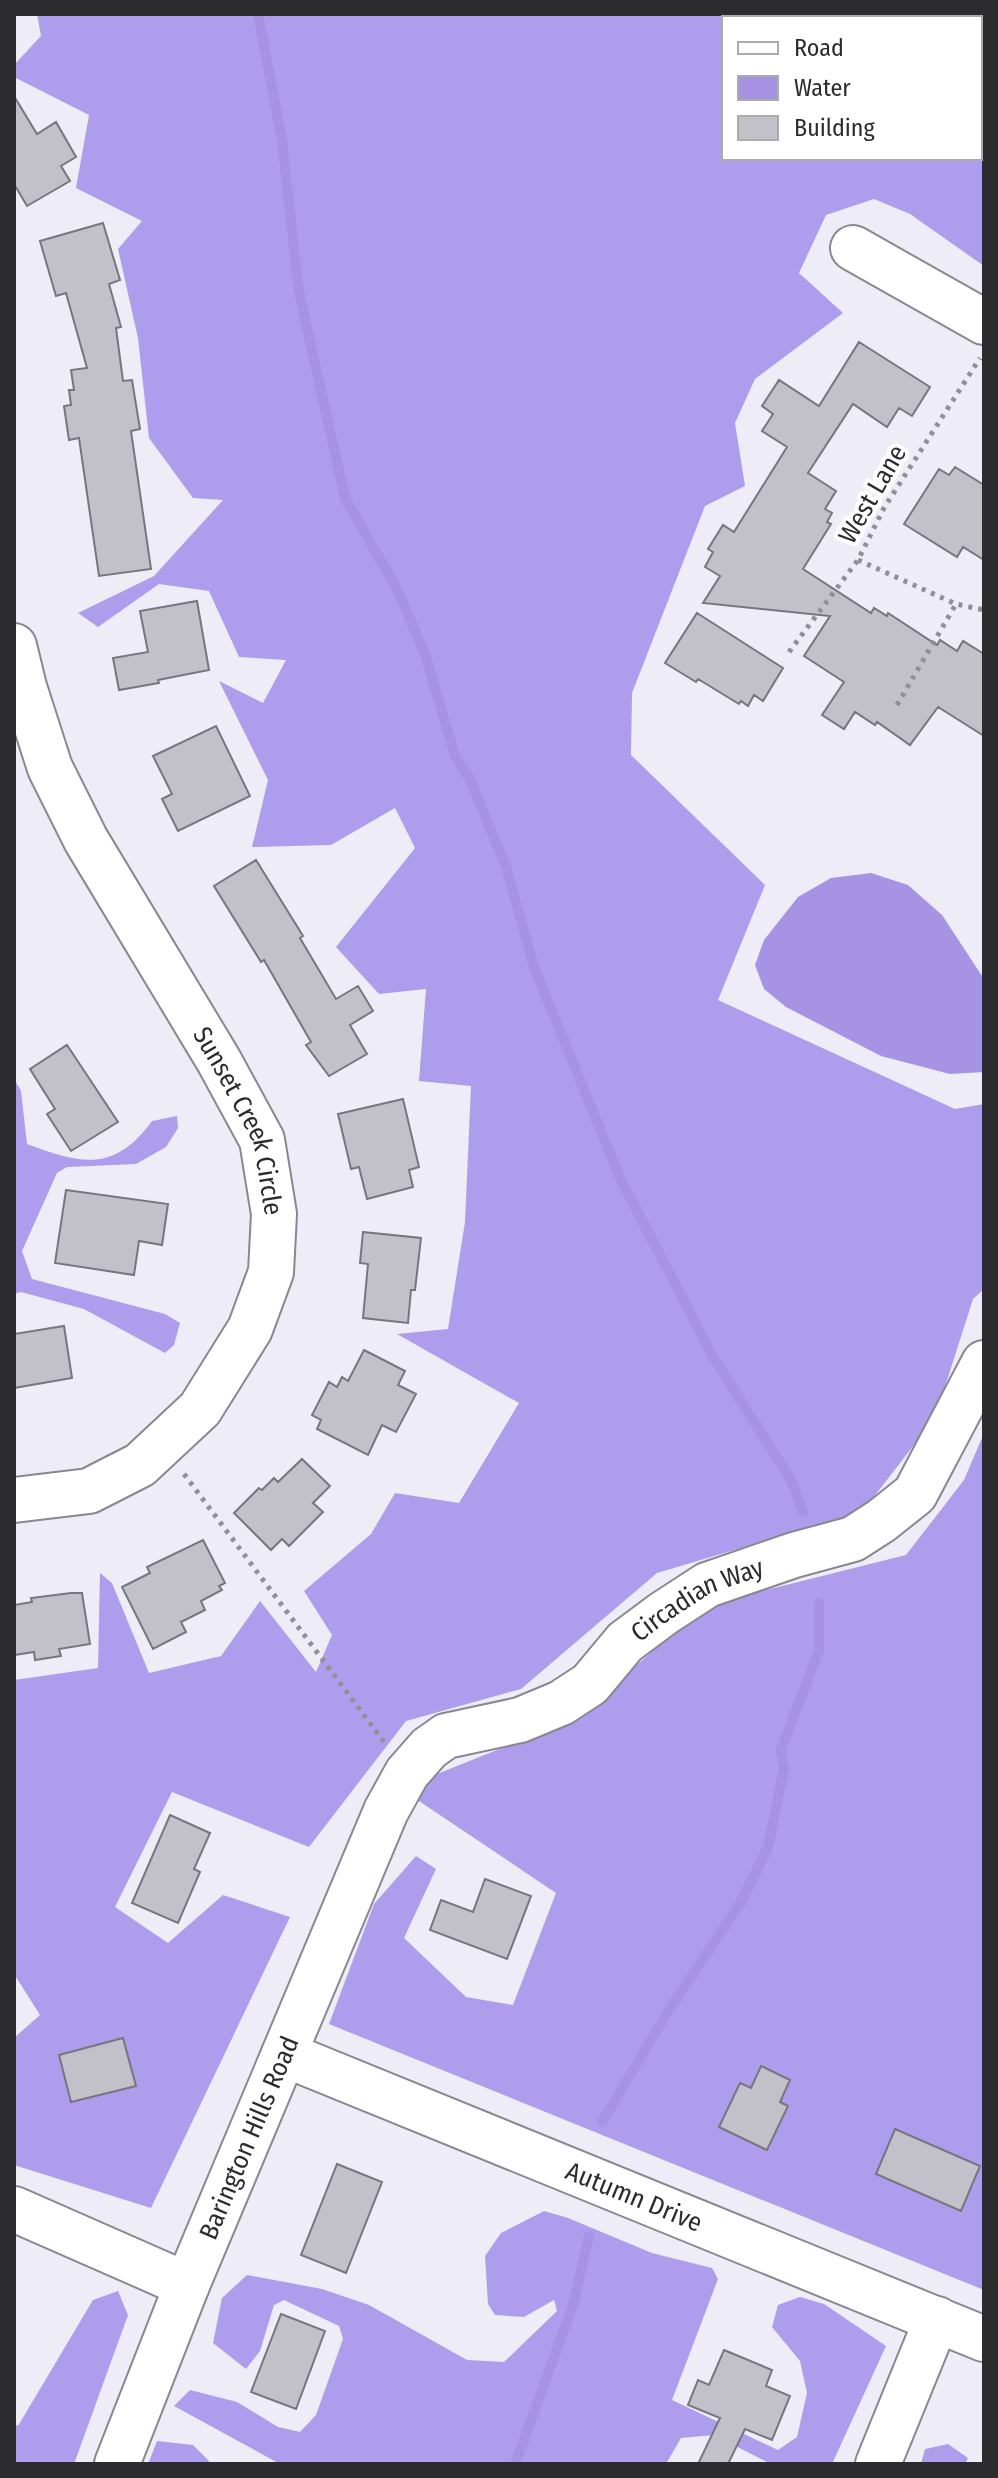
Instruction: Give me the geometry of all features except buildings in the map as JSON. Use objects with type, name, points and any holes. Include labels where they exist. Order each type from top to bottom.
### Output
[{"type":"street","points":[[853,248],[984,322]]},
{"type":"street","name":"Sunset Creek Circle","points":[[14,646],[50,768],[86,840],[219,1061],[262,1140],[274,1214],[271,1272],[250,1329],[200,1409],[140,1465],[89,1491],[14,1500]]},
{"type":"street","name":"Circadian Way","points":[[386,1811],[407,1773],[429,1748],[446,1736],[520,1720],[561,1703],[590,1684],[625,1642],[707,1585],[794,1555],[853,1539],[881,1521],[915,1494],[984,1363]]},
{"type":"street","name":"Barington Hills Road","points":[[117,2464],[187,2285],[386,1811]]},
{"type":"street","name":"Autumn Drive","points":[[284,2054],[984,2339]]},
{"type":"street","points":[[14,2209],[187,2285]]},
{"type":"street","points":[[878,2464],[937,2319]]},
{"type":"path","name":"West Lane","points":[[789,652],[858,560],[884,508],[984,352]]},
{"type":"path","points":[[858,560],[956,604],[984,610]]},
{"type":"path","points":[[897,705],[956,604]]},
{"type":"path","points":[[162,1444],[407,1773]]},
{"type":"shaded area","points":[[37,14],[984,14],[984,266],[910,214],[874,199],[826,215],[799,273],[843,313],[755,379],[735,423],[745,486],[705,506],[632,693],[631,755],[765,885],[718,1000],[955,1109],[984,1104],[984,1289],[973,1299],[935,1418],[862,1512],[657,1573],[521,1689],[406,1721],[309,1847],[172,1792],[115,1907],[168,1943],[223,1895],[290,1917],[151,2208],[14,2165],[14,2038],[40,2015],[14,1974],[14,1680],[98,1668],[100,1573],[112,1583],[149,1673],[221,1656],[260,1601],[316,1672],[332,1635],[304,1591],[371,1534],[395,1493],[459,1503],[519,1403],[397,1334],[448,1329],[465,1222],[471,1086],[419,1081],[426,989],[379,994],[336,947],[415,848],[395,808],[331,845],[252,847],[268,780],[219,681],[263,703],[286,660],[239,657],[209,591],[159,584],[98,627],[78,613],[154,576],[223,500],[193,498],[149,438],[138,338],[118,249],[142,221],[76,188],[89,115],[14,77],[14,65],[41,36]]},
{"type":"shaded area","points":[[14,1079],[21,1091],[27,1144],[64,1156],[96,1160],[110,1156],[138,1138],[152,1121],[177,1116],[178,1128],[166,1147],[136,1164],[67,1167],[57,1173],[22,1251],[32,1279],[165,1314],[180,1323],[174,1345],[165,1353],[84,1309],[21,1292],[14,1294]]},
{"type":"shaded area","points":[[984,1433],[984,2290],[329,2024],[374,1904],[416,1856],[436,1869],[404,1938],[466,1997],[513,2005],[556,1893],[416,1799],[422,1780],[574,1719],[706,1605],[906,1555],[964,1480]]},
{"type":"shaded area","points":[[544,2211],[652,2253],[712,2268],[718,2279],[672,2400],[778,2450],[797,2437],[807,2393],[800,2361],[772,2327],[778,2305],[800,2297],[824,2304],[886,2346],[832,2464],[767,2464],[714,2435],[681,2438],[666,2464],[280,2464],[174,2406],[190,2390],[237,2402],[278,2427],[300,2432],[316,2415],[343,2339],[339,2326],[284,2300],[274,2305],[260,2351],[246,2369],[213,2343],[222,2298],[247,2275],[322,2289],[369,2305],[467,2360],[504,2362],[557,2311],[554,2300],[524,2317],[495,2315],[488,2304],[485,2256],[501,2233]]},
{"type":"shaded area","points":[[118,2291],[128,2315],[74,2464],[14,2464],[14,2423],[18,2426],[93,2300]]},
{"type":"shaded area","points":[[157,2441],[193,2445],[209,2461],[208,2464],[148,2464]]},
{"type":"shaded area","points":[[948,2444],[968,2458],[965,2464],[921,2464],[925,2449]]},
{"type":"water","points":[[871,873],[908,885],[942,915],[984,979],[984,1072],[950,1074],[881,1056],[786,1007],[764,989],[755,965],[764,940],[798,897],[831,878]]},
{"type":"waterway","points":[[258,14],[282,140],[299,292],[345,498],[397,589],[425,654],[455,756],[470,779],[506,867],[534,967],[620,1178],[712,1355],[791,1480],[803,1512]]},
{"type":"waterway","points":[[602,2122],[669,2010],[741,1902],[768,1847],[784,1769],[781,1750],[819,1650],[819,1603]]},
{"type":"waterway","points":[[515,2464],[573,2305],[589,2236]]}]
